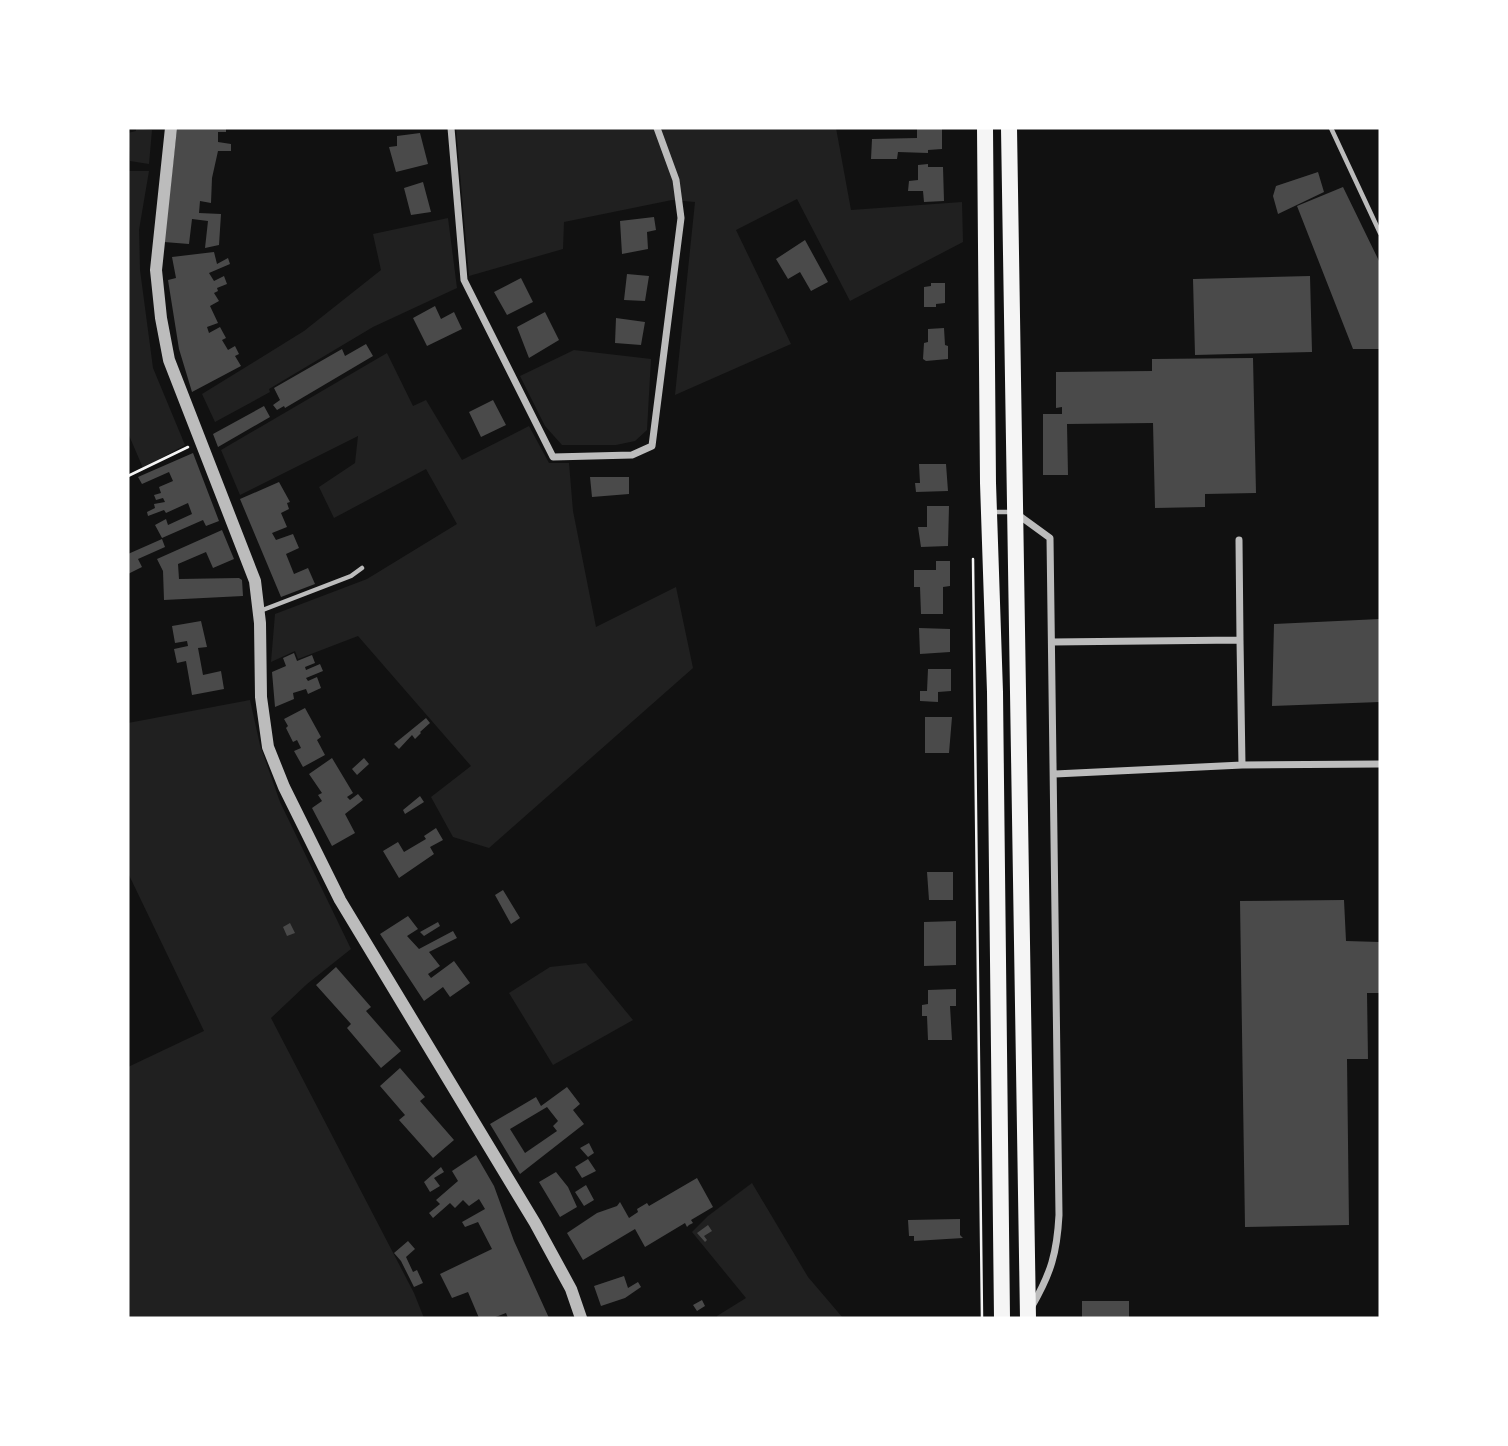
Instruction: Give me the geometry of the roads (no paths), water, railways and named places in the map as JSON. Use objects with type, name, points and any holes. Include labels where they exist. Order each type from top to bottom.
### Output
[{"type":"highway","points":[[985,128],[993,396],[988,512],[995,692],[1002,1318]]},
{"type":"highway","points":[[1009,128],[1028,1315]]},
{"type":"street","points":[[171,128],[156,270],[160,306],[169,360],[255,581],[259,612],[261,698],[268,747],[284,787],[340,900],[535,1223],[571,1289],[581,1318]]},
{"type":"street","points":[[451,128],[464,280],[554,457],[632,455],[652,446],[681,218],[676,180],[657,128]]},
{"type":"street","points":[[1015,512],[1050,538],[1055,774],[1059,1215],[1057,1248],[1045,1283],[1028,1315]]},
{"type":"street","points":[[1240,540],[1242,765]]},
{"type":"street","points":[[1052,642],[1240,640]]},
{"type":"street","points":[[1055,774],[1242,765],[1380,764]]},
{"type":"lane","points":[[1331,128],[1380,233]]},
{"type":"lane","points":[[988,512],[1015,512]]},
{"type":"lane","points":[[259,612],[351,576],[362,568]]}]
